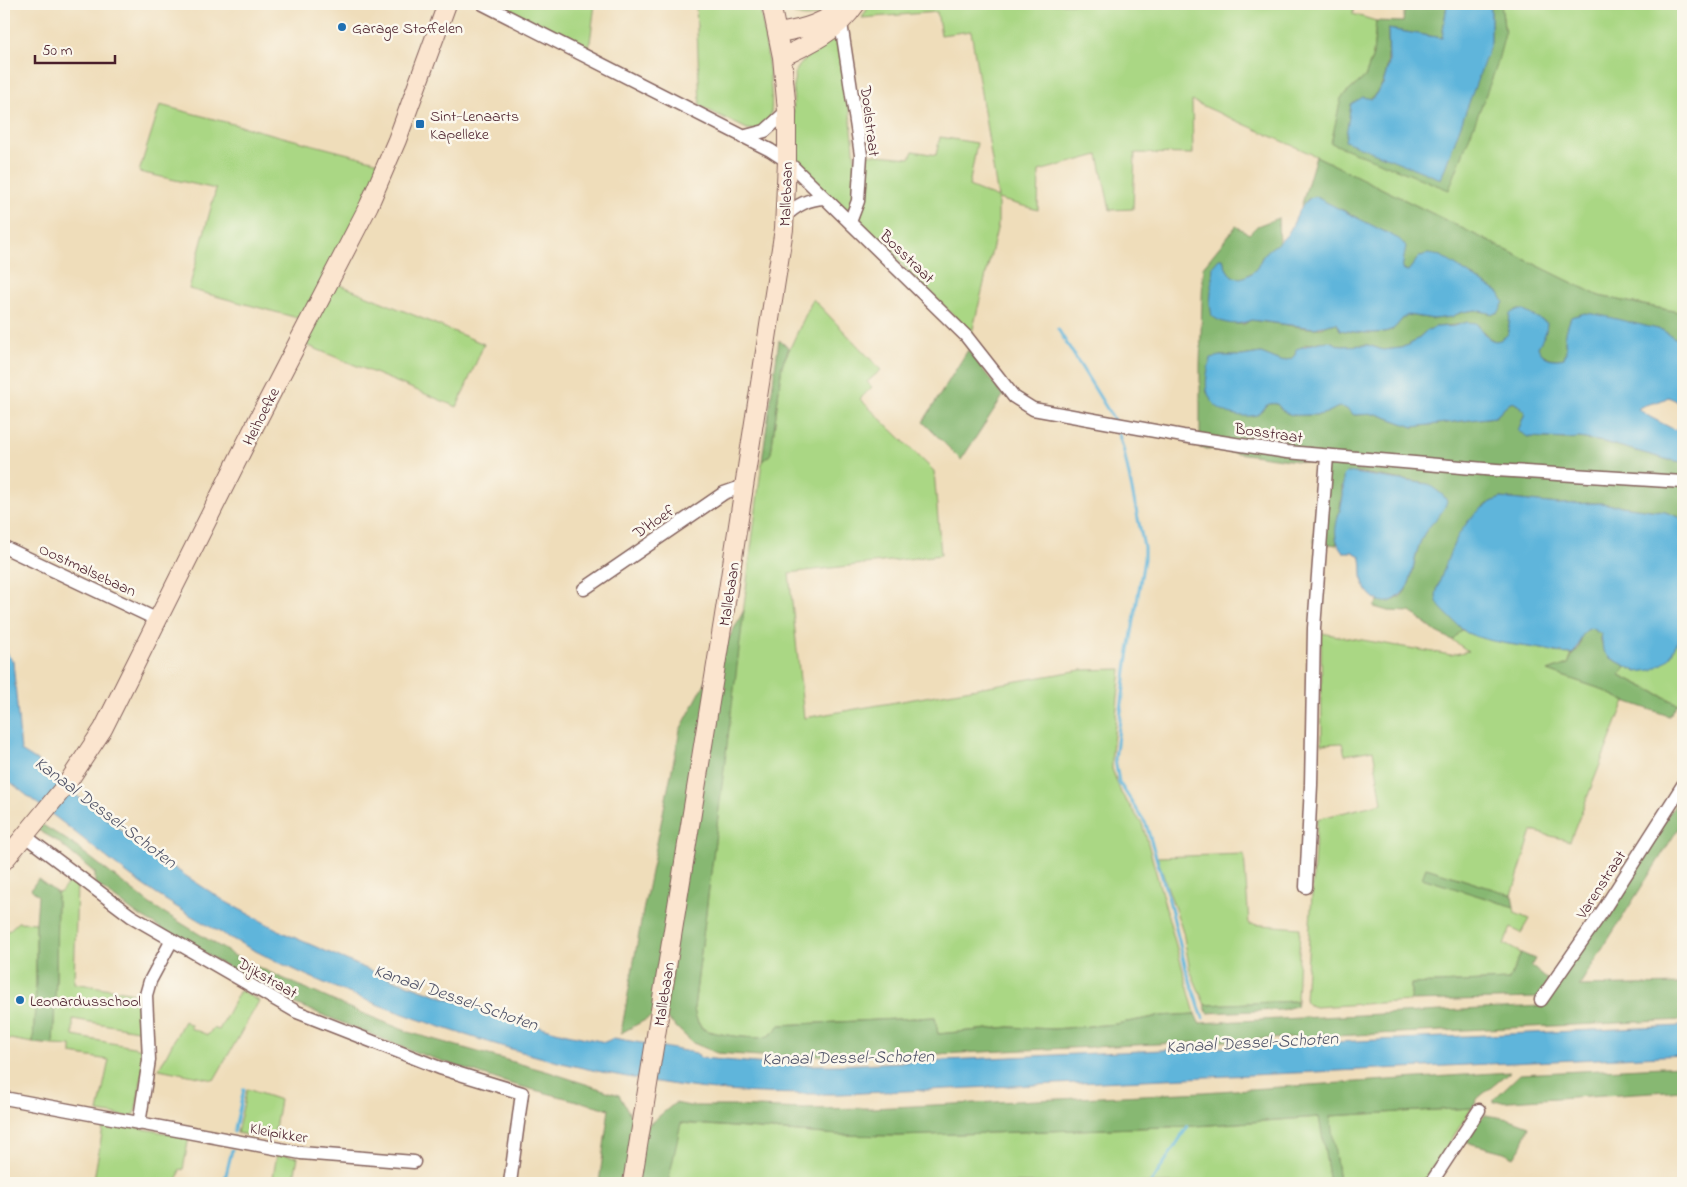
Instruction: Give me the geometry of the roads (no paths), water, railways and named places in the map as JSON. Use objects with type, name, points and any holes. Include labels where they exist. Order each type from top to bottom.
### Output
[{"type":"main road","name":"Heihoefke","points":[[4,861],[66,785],[103,729],[369,205],[397,140],[446,4]]},
{"type":"main road","name":"Mallebaan","points":[[632,1183],[744,486],[785,216],[786,111],[782,57],[771,4]]},
{"type":"main road","points":[[778,32],[810,26],[856,4]]},
{"type":"main road","points":[[782,57],[834,29],[840,10]]},
{"type":"street","name":"Bosstraat","points":[[483,4],[770,150],[787,161],[966,336],[1014,397],[1033,409],[1183,436],[1287,452],[1683,482]]},
{"type":"street","name":"Doelstraat","points":[[840,10],[861,155],[858,201],[850,222]]},
{"type":"street","points":[[742,137],[765,131],[786,111]]},
{"type":"street","points":[[785,216],[799,204],[816,198],[824,198]]},
{"type":"street","points":[[1306,887],[1311,785],[1314,628],[1327,456]]},
{"type":"street","name":"D'Hoef","points":[[584,589],[724,493],[744,486]]},
{"type":"street","name":"Oostmalsebaan","points":[[4,547],[158,620]]},
{"type":"street","name":"Varenstraat","points":[[1541,1000],[1602,912],[1683,785]]},
{"type":"street","name":"Dijkstraat","points":[[25,836],[131,916],[297,1012],[440,1068],[522,1093],[510,1183]]},
{"type":"street","points":[[139,1124],[149,1060],[146,995],[150,981],[172,940]]},
{"type":"street","name":"Kleipikker","points":[[4,1098],[301,1153],[414,1162]]},
{"type":"street","points":[[1431,1183],[1479,1110]]},
{"type":"water","points":[[1447,4],[1489,4],[1491,9],[1491,43],[1441,179],[1345,141],[1351,104],[1363,97],[1372,99],[1383,84],[1389,63],[1388,29],[1442,38]]},
{"type":"water","points":[[1314,196],[1399,239],[1406,246],[1402,269],[1408,271],[1419,257],[1428,254],[1441,256],[1499,293],[1504,302],[1499,312],[1493,314],[1476,310],[1462,312],[1451,317],[1434,319],[1407,315],[1393,329],[1374,333],[1340,330],[1337,323],[1314,328],[1251,320],[1231,324],[1212,316],[1210,305],[1213,266],[1219,259],[1223,259],[1231,275],[1239,278],[1249,274],[1256,268],[1266,253],[1287,234],[1302,206]]},
{"type":"water","points":[[1516,310],[1522,310],[1547,323],[1546,332],[1538,347],[1542,354],[1552,359],[1564,358],[1566,335],[1571,317],[1585,313],[1662,330],[1683,343],[1683,462],[1604,442],[1579,438],[1528,437],[1518,431],[1525,413],[1521,407],[1513,402],[1508,404],[1495,417],[1413,427],[1377,414],[1354,415],[1349,410],[1341,407],[1320,415],[1296,415],[1288,414],[1277,404],[1268,404],[1258,415],[1236,415],[1216,406],[1208,394],[1206,385],[1211,358],[1261,353],[1281,361],[1291,359],[1295,355],[1296,349],[1329,341],[1341,346],[1368,345],[1383,350],[1401,348],[1414,342],[1425,332],[1435,327],[1455,326],[1467,322],[1476,323],[1494,341],[1508,334],[1510,314]],"holes":[[[1668,397],[1682,406],[1681,419],[1675,430],[1638,409]]]},
{"type":"water","points":[[1347,472],[1428,484],[1443,495],[1447,501],[1422,538],[1406,590],[1390,602],[1378,601],[1369,594],[1363,581],[1360,556],[1353,552],[1343,552],[1336,539],[1336,525],[1343,496],[1343,476]]},
{"type":"water","points":[[1501,498],[1558,504],[1600,503],[1665,512],[1679,517],[1683,521],[1683,620],[1680,636],[1670,657],[1652,670],[1637,672],[1609,657],[1603,651],[1601,634],[1591,628],[1584,633],[1578,647],[1572,654],[1485,639],[1467,633],[1458,625],[1439,606],[1436,592],[1458,535],[1477,513]]},
{"type":"water","points":[[4,650],[13,661],[21,751],[37,761],[77,796],[133,839],[186,876],[226,902],[284,933],[383,976],[495,1015],[567,1034],[605,1042],[614,1038],[696,1053],[701,1058],[778,1065],[838,1065],[1683,1026],[1683,1055],[840,1094],[716,1090],[595,1071],[456,1032],[378,1005],[265,956],[228,937],[156,894],[4,776]]},
{"type":"waterway","points":[[1058,329],[1114,420]]},
{"type":"waterway","points":[[1117,428],[1124,452],[1144,547],[1144,559],[1127,663],[1115,759],[1119,782],[1146,824],[1169,900],[1186,969],[1203,1018]]},
{"type":"waterway","points":[[234,1132],[244,1089]]},
{"type":"waterway","points":[[1151,1183],[1188,1126]]},
{"type":"waterway","points":[[224,1183],[232,1150]]},
{"type":"place","name":"Garage Stoffelen","points":[[342,27]]},
{"type":"place","name":"Sint-Lenaarts Kapelleke","points":[[420,124]]},
{"type":"place","name":"Leonardusschool","points":[[20,1000]]},
{"type":"water label","name":"Kanaal Dessel-Schoten","points":[[106,812]]},
{"type":"water label","name":"Kanaal Dessel-Schoten","points":[[456,997]]},
{"type":"water label","name":"Kanaal Dessel-Schoten","points":[[1252,1042]]},
{"type":"water label","name":"Kanaal Dessel-Schoten","points":[[848,1057]]}]
